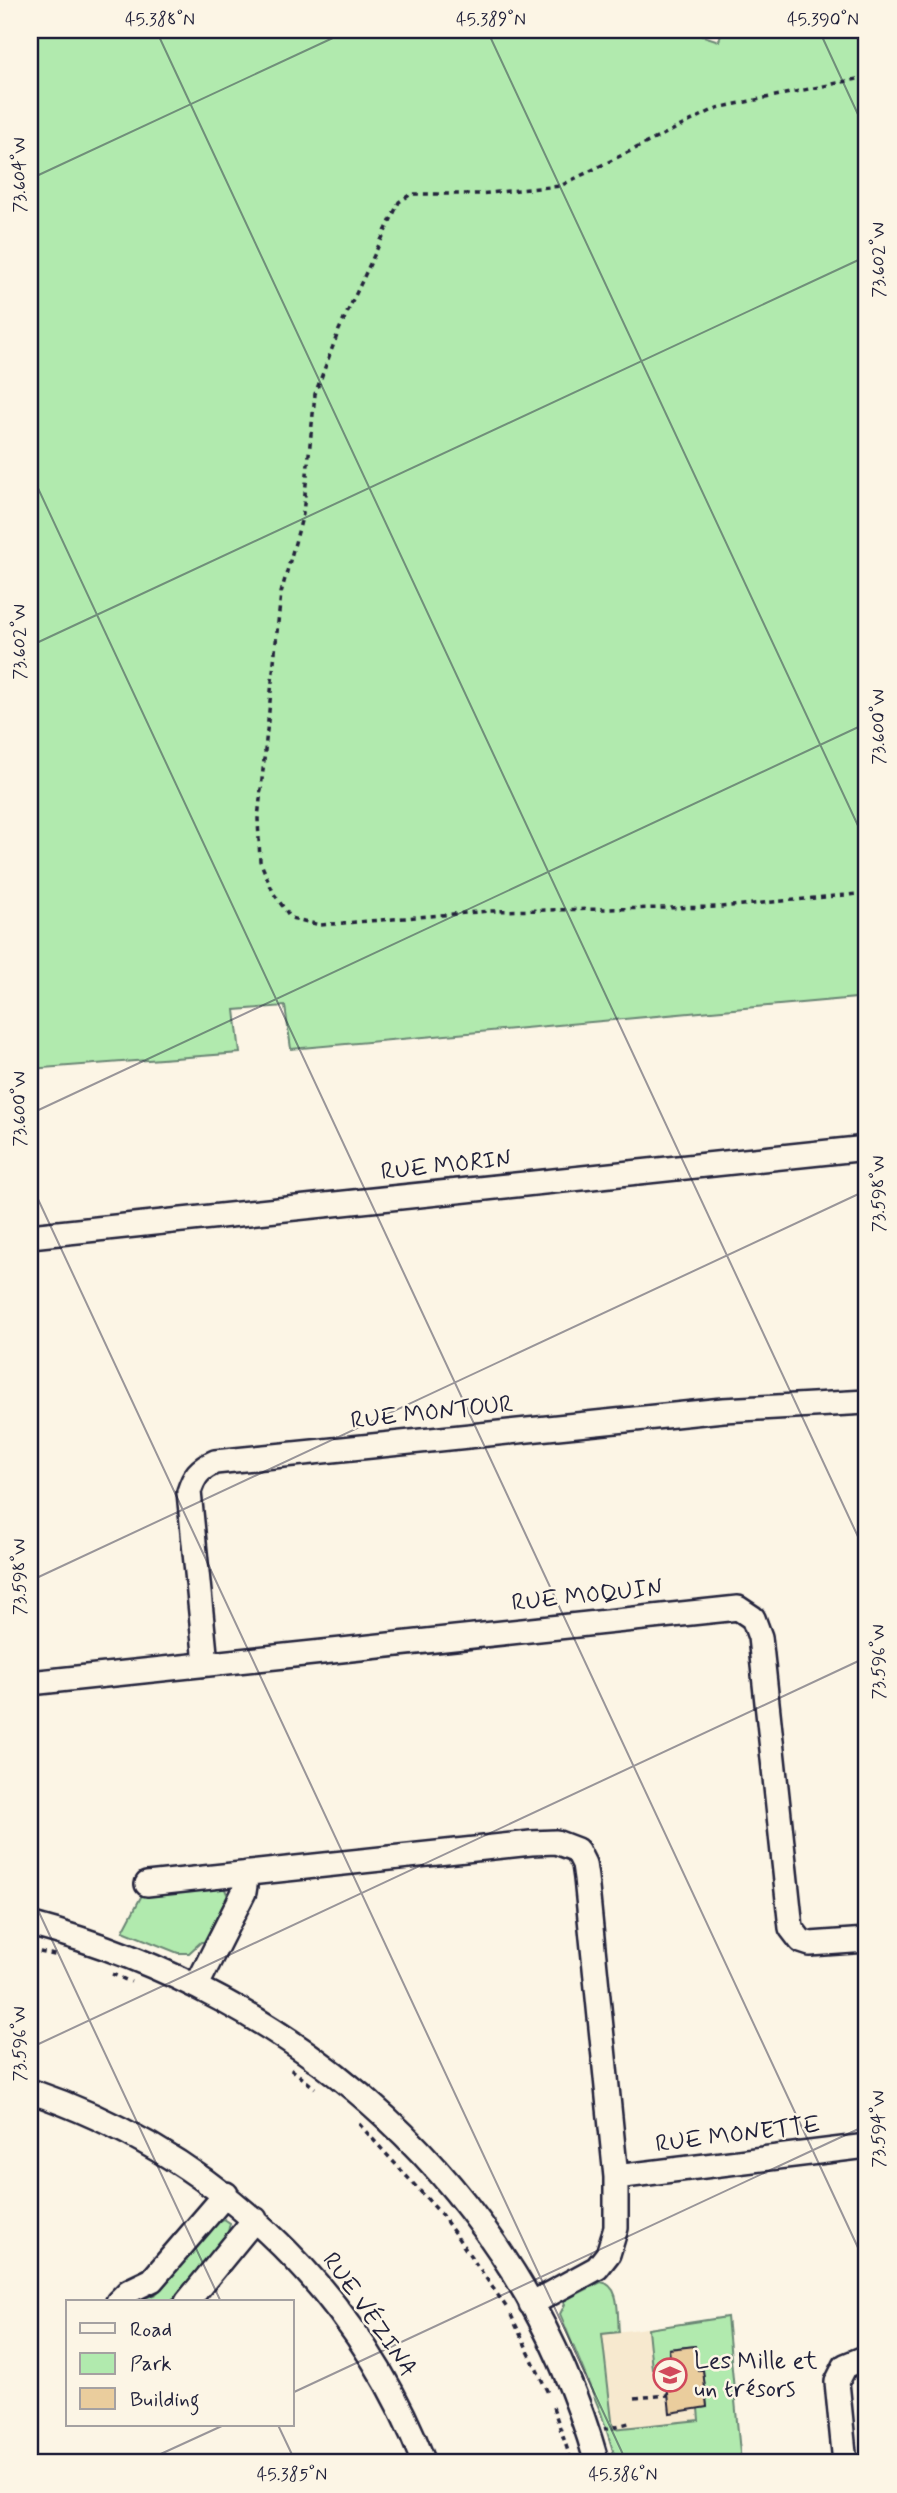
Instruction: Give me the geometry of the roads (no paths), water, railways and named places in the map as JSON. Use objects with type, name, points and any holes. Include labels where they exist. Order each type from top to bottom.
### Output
[{"type":"street","name":"RUE MORIN","points":[[30,1236],[867,1148]]},
{"type":"street","name":"RUE MONTOUR","points":[[206,1663],[189,1492],[193,1478],[202,1468],[215,1462],[723,1410],[867,1402]]},
{"type":"street","name":"RUE MOQUIN","points":[[30,1683],[738,1608],[753,1618],[760,1637],[791,1928],[801,1941],[810,1944],[867,1940]]},
{"type":"street","points":[[147,1884],[531,1843],[556,1842],[576,1850],[584,1864],[586,1878],[616,2177],[616,2228],[604,2262],[590,2273],[531,2304]]},
{"type":"street","points":[[197,1985],[244,1892],[247,1873]]},
{"type":"street","points":[[30,1924],[120,1953],[197,1985],[264,2022],[315,2056],[375,2106],[455,2192],[492,2242],[531,2304],[569,2383],[597,2463]]},
{"type":"street","name":"RUE VÉZINA","points":[[30,2091],[114,2125],[226,2193],[256,2219],[305,2268],[364,2344],[394,2394],[424,2463]]},
{"type":"street","name":"RUE MONETTE","points":[[616,2177],[867,2146]]},
{"type":"street","points":[[120,2300],[129,2291],[152,2280],[226,2193]]},
{"type":"street","points":[[189,2300],[256,2219]]},
{"type":"street","points":[[845,2463],[837,2382],[845,2366],[867,2357]]},
{"type":"place","name":"Les Mille et un trésors","points":[[670,2375]]}]
